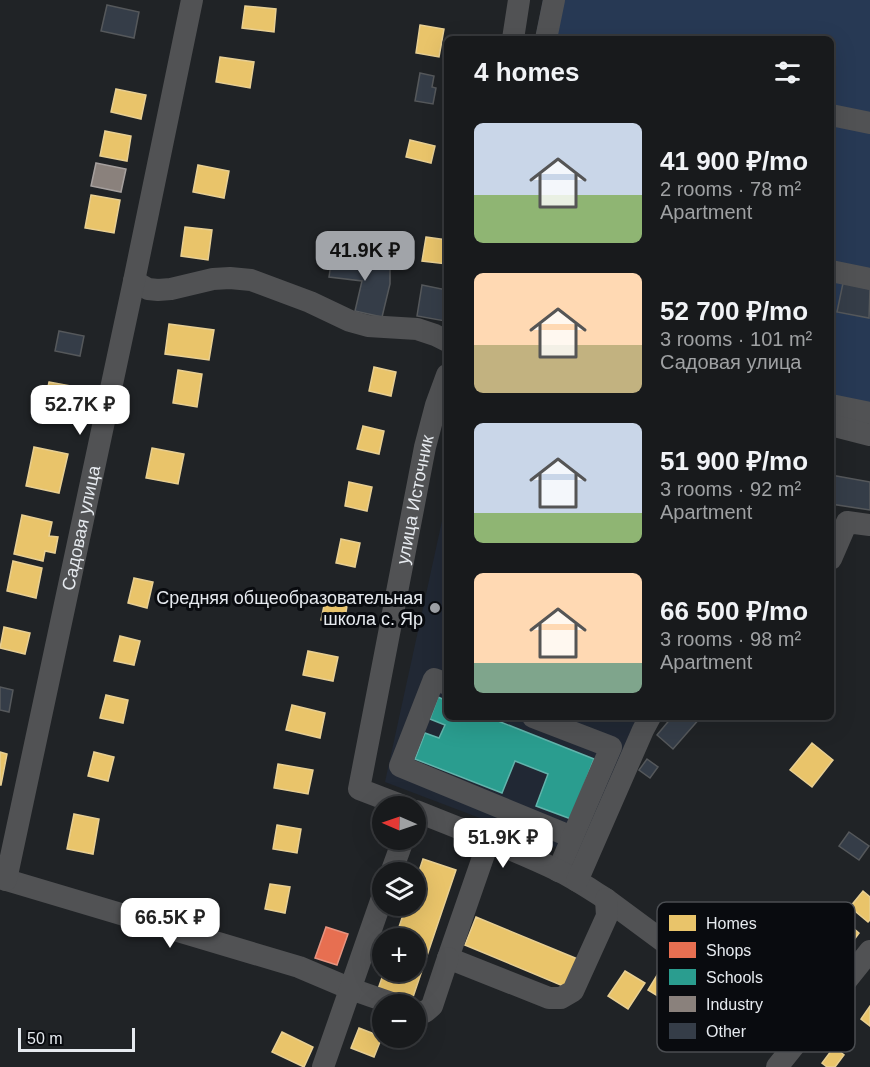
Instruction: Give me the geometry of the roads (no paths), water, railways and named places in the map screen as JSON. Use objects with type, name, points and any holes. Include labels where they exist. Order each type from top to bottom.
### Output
[{"type":"street","name":"Садовая улица","points":[[3,879],[134,281],[192,0]]},
{"type":"street","points":[[513,36],[519,0]]},
{"type":"street","points":[[547,36],[554,0]]},
{"type":"street","points":[[834,116],[870,123]]},
{"type":"street","points":[[834,272],[870,279]]},
{"type":"street","points":[[134,281],[148,289],[158,290],[213,279],[250,280],[310,302],[350,321],[368,326],[417,329],[444,339]]},
{"type":"street","name":"улица Источник","points":[[377,796],[359,789],[425,447],[444,383]]},
{"type":"street","points":[[834,406],[870,413]]},
{"type":"street","points":[[834,426],[870,435]]},
{"type":"street","points":[[834,552],[847,522],[870,525]]},
{"type":"street","points":[[444,683],[434,679],[400,766],[572,837]]},
{"type":"street","points":[[541,720],[611,747],[572,837],[568,876]]},
{"type":"street","points":[[568,876],[648,720]]},
{"type":"street","points":[[426,815],[489,840],[568,876],[606,899],[657,937]]},
{"type":"street","points":[[426,1011],[432,1006],[489,840]]},
{"type":"street","points":[[3,879],[299,967],[372,996]]},
{"type":"street","points":[[448,958],[549,998],[561,998],[573,991],[607,916],[606,899]]},
{"type":"street","points":[[323,1067],[376,916]]},
{"type":"street","points":[[855,970],[870,951]]},
{"type":"street","points":[[777,1067],[789,1052]]},
{"type":"place","name":"Средняя общеобразовательная школа с. Яр","points":[[435,608]]}]
